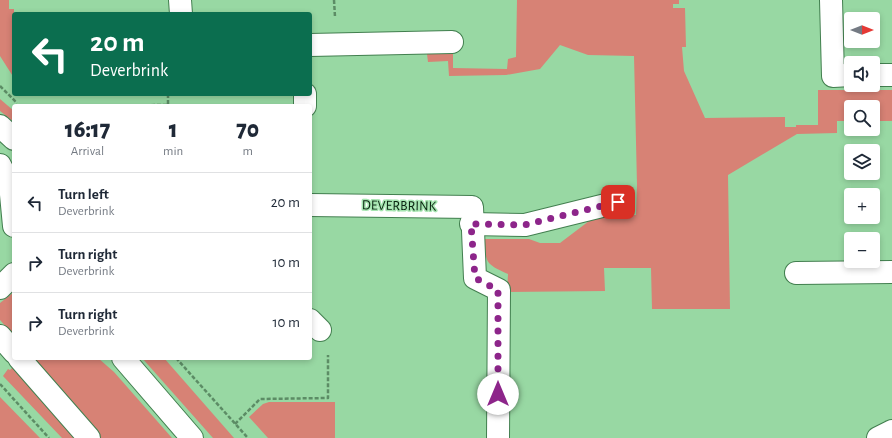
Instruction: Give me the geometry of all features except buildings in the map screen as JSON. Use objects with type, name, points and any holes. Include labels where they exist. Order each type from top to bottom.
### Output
[{"type":"street","points":[[180,0],[181,12]]},
{"type":"street","points":[[831,0],[833,76],[844,75]]},
{"type":"street","points":[[312,45],[452,42]]},
{"type":"street","points":[[880,75],[892,75]]},
{"type":"street","points":[[0,126],[12,137]]},
{"type":"street","points":[[0,165],[10,184],[12,205]]},
{"type":"street","points":[[471,224],[524,225],[618,202]]},
{"type":"street","name":"DEVERBRINK","points":[[312,205],[472,207],[471,224],[475,278],[498,290],[498,438]]},
{"type":"street","points":[[796,273],[892,272]]},
{"type":"street","points":[[0,288],[12,276]]},
{"type":"street","points":[[0,336],[12,350]]},
{"type":"street","points":[[21,360],[89,438]]},
{"type":"street","points":[[125,360],[192,438]]},
{"type":"street","points":[[878,438],[892,431]]},
{"type":"path","points":[[0,86],[18,104]]},
{"type":"path","points":[[235,424],[260,399],[328,398],[328,342],[315,325]]},
{"type":"path","points":[[178,360],[248,438]]},
{"type":"path","points":[[0,384],[49,438]]},
{"type":"shaded area","points":[[0,0],[9,0],[9,9],[14,9],[14,12],[12,12],[12,75],[0,56]]},
{"type":"shaded area","points":[[517,0],[679,0],[679,4],[673,4],[673,8],[685,8],[686,47],[682,47],[684,71],[705,118],[785,117],[785,127],[796,127],[796,125],[818,125],[818,90],[880,92],[880,90],[892,90],[892,121],[880,121],[880,100],[844,100],[844,121],[837,121],[837,133],[797,134],[728,175],[730,309],[652,309],[651,268],[604,268],[605,291],[507,292],[508,274],[495,268],[488,262],[486,258],[485,239],[529,239],[540,243],[560,243],[597,215],[636,215],[637,185],[634,56],[588,55],[560,45],[540,69],[506,75],[449,76],[448,61],[428,62],[427,54],[453,54],[453,68],[507,69],[508,59],[516,57]]},
{"type":"shaded area","points":[[0,99],[12,109],[12,120],[0,111]]},
{"type":"shaded area","points":[[12,294],[12,334],[0,320],[0,303]]},
{"type":"shaded area","points":[[35,360],[100,360],[114,372],[172,438],[99,438]]},
{"type":"shaded area","points":[[144,360],[166,360],[234,438],[213,438]]},
{"type":"shaded area","points":[[13,367],[78,438],[62,438],[3,376],[8,369],[10,370]]},
{"type":"shaded area","points":[[0,397],[40,438],[0,438]]},
{"type":"shaded area","points":[[269,402],[335,402],[335,438],[268,438],[249,417],[263,404]]},
{"type":"route","points":[[498,394],[498,290],[475,278],[471,224],[524,225],[618,202]]}]
